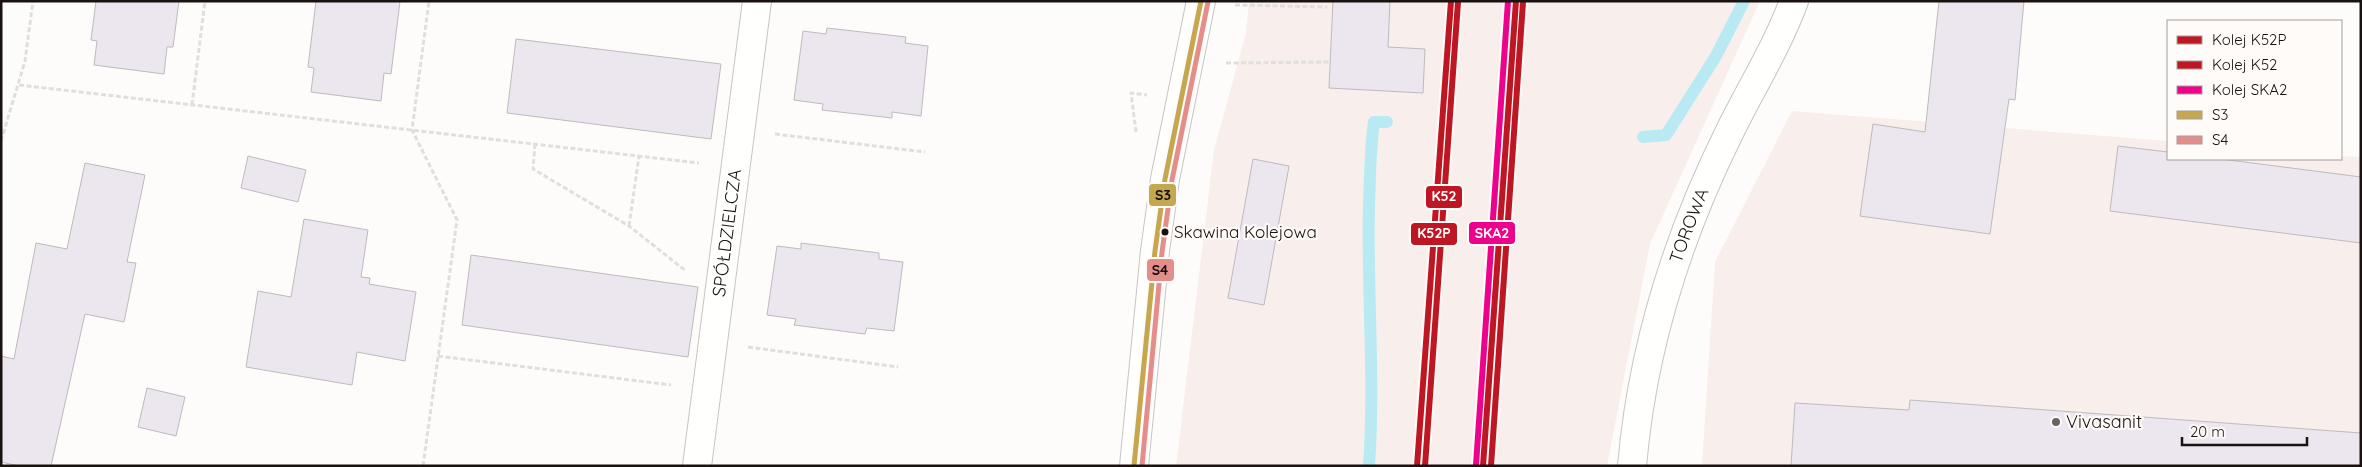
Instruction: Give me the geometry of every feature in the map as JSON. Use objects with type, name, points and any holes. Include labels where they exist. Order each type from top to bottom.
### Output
[{"type":"street","name":"SPÓŁDZIELCZA","points":[[697,466],[757,1]]},
{"type":"street","points":[[1134,466],[1155,251],[1166,172],[1201,1]]},
{"type":"street","name":"TOROWA","points":[[1632,466],[1646,360],[1667,286],[1691,219],[1728,135],[1794,1]]},
{"type":"path","points":[[1,141],[25,60],[33,1]]},
{"type":"path","points":[[192,105],[205,1]]},
{"type":"path","points":[[423,466],[457,220],[412,130],[429,1]]},
{"type":"path","points":[[1235,5],[1328,7]]},
{"type":"path","points":[[1225,63],[1330,62]]},
{"type":"path","points":[[19,84],[734,168]]},
{"type":"path","points":[[739,130],[925,152]]},
{"type":"path","points":[[535,144],[532,170],[628,226],[718,297]]},
{"type":"path","points":[[628,226],[639,156]]},
{"type":"path","points":[[712,342],[898,367]]},
{"type":"path","points":[[438,356],[706,390]]},
{"type":"shaded area","points":[[1249,1],[1760,1],[1650,244],[1607,466],[1176,466],[1214,150],[1246,33]]},
{"type":"shaded area","points":[[1792,111],[2167,141],[2167,160],[2342,160],[2342,156],[2361,157],[2361,466],[1702,466],[1715,262]]},
{"type":"building","points":[[96,1],[179,1],[173,47],[167,47],[164,74],[94,65],[97,41],[91,40]]},
{"type":"building","points":[[316,1],[400,1],[391,74],[384,73],[381,101],[311,92],[314,68],[308,67]]},
{"type":"building","points":[[1333,1],[1390,1],[1388,47],[1425,49],[1423,93],[1329,88]]},
{"type":"building","points":[[1939,1],[2024,1],[2015,100],[2009,99],[1990,234],[1860,216],[1873,124],[1925,132]]},
{"type":"building","points":[[827,28],[906,37],[905,43],[928,46],[921,116],[892,112],[892,118],[822,110],[823,104],[794,100],[803,31],[826,34]]},
{"type":"building","points":[[516,39],[721,64],[711,139],[507,113]]},
{"type":"building","points":[[2118,146],[2167,152],[2167,160],[2229,160],[2361,177],[2361,243],[2110,211]]},
{"type":"building","points":[[248,156],[306,170],[298,202],[241,188]]},
{"type":"building","points":[[1253,159],[1289,166],[1264,305],[1228,298]]},
{"type":"building","points":[[85,163],[145,175],[127,262],[136,263],[124,322],[85,314],[51,466],[19,466],[1,462],[1,356],[14,359],[36,243],[67,249]]},
{"type":"building","points":[[304,219],[368,230],[361,277],[370,278],[369,284],[416,292],[405,361],[357,352],[352,385],[246,367],[258,291],[291,297]]},
{"type":"building","points":[[801,243],[879,253],[879,259],[903,262],[894,331],[867,328],[865,334],[794,325],[796,319],[767,315],[777,246],[801,249]]},
{"type":"building","points":[[471,255],[698,287],[688,357],[462,325]]},
{"type":"building","points":[[147,388],[185,397],[176,436],[138,427]]},
{"type":"building","name":"Vivasanit","points":[[1910,400],[2361,433],[2361,466],[1791,466],[1795,403],[1909,410]]},
{"type":"waterway","points":[[1643,137],[1666,135],[1716,56],[1744,1]]},
{"type":"waterway","points":[[1369,466],[1371,433],[1369,238],[1371,154],[1374,122],[1387,122]]},
{"type":"rail line","name":"K52P","points":[[1417,466],[1451,1]]},
{"type":"rail line","name":"SKA2","points":[[1476,465],[1508,1]]},
{"type":"rail line","name":"K52P","points":[[1483,466],[1516,1]]},
{"type":"rail line","name":"K52","points":[[1425,466],[1458,2]]},
{"type":"rail line","name":"K52","points":[[1491,466],[1523,2]]},
{"type":"transit line","name":"S3","points":[[1134,466],[1155,251],[1165,179],[1201,1]]},
{"type":"transit line","name":"S4","points":[[1142,466],[1162,252],[1172,180],[1208,2]]},
{"type":"place","name":"Skawina Kolejowa","points":[[1165,232]]},
{"type":"place","name":"Vivasanit","points":[[2056,422]]}]
